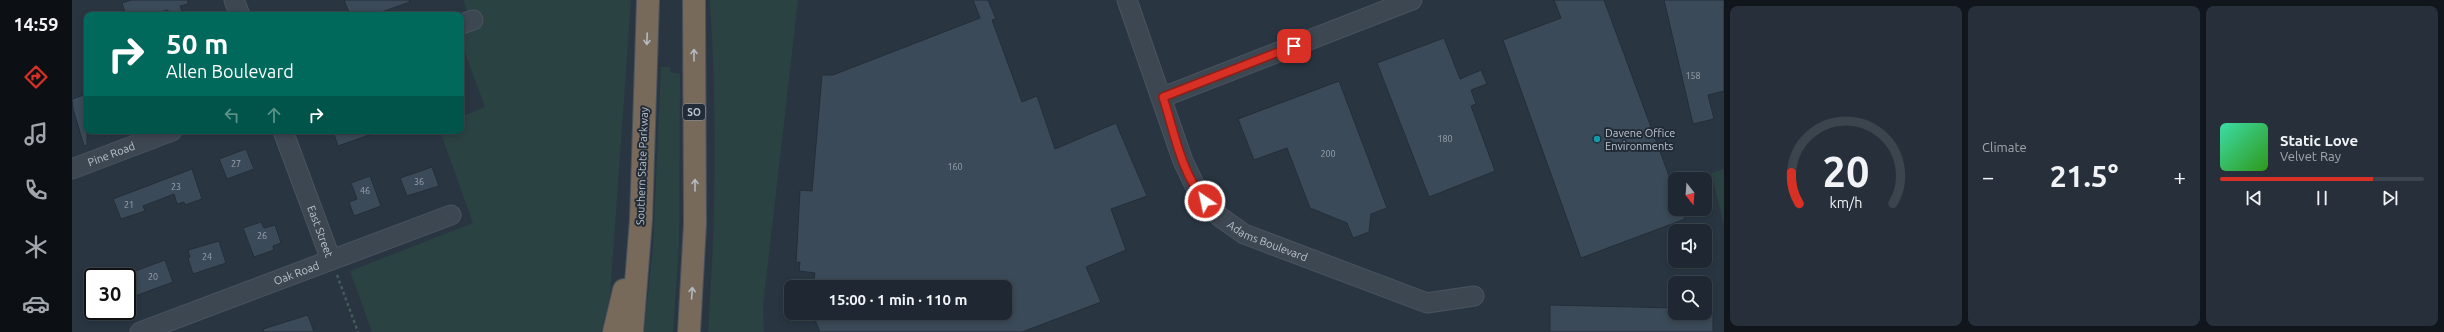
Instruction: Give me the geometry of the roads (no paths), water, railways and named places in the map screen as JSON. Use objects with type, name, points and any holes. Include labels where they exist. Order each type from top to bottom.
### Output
[{"type":"highway","name":"Southern State Parkway","points":[[632,332],[641,220],[648,0]]},
{"type":"highway","name":"SO","points":[[689,332],[695,224],[694,0]]},
{"type":"highway","points":[[614,332],[641,220]]},
{"type":"street","points":[[234,0],[239,12]]},
{"type":"street","name":"Adams Boulevard","points":[[1127,0],[1163,97],[1183,161],[1198,192],[1220,217],[1244,234],[1427,303],[1474,296]]},
{"type":"street","points":[[1163,97],[1412,0]]},
{"type":"street","name":"Pine Road","points":[[72,168],[164,134]]},
{"type":"street","name":"East Street","points":[[284,134],[331,260]]},
{"type":"street","name":"Oak Road","points":[[140,332],[451,215]]},
{"type":"place","name":"Davene Office Environments","points":[[1597,139]]}]
